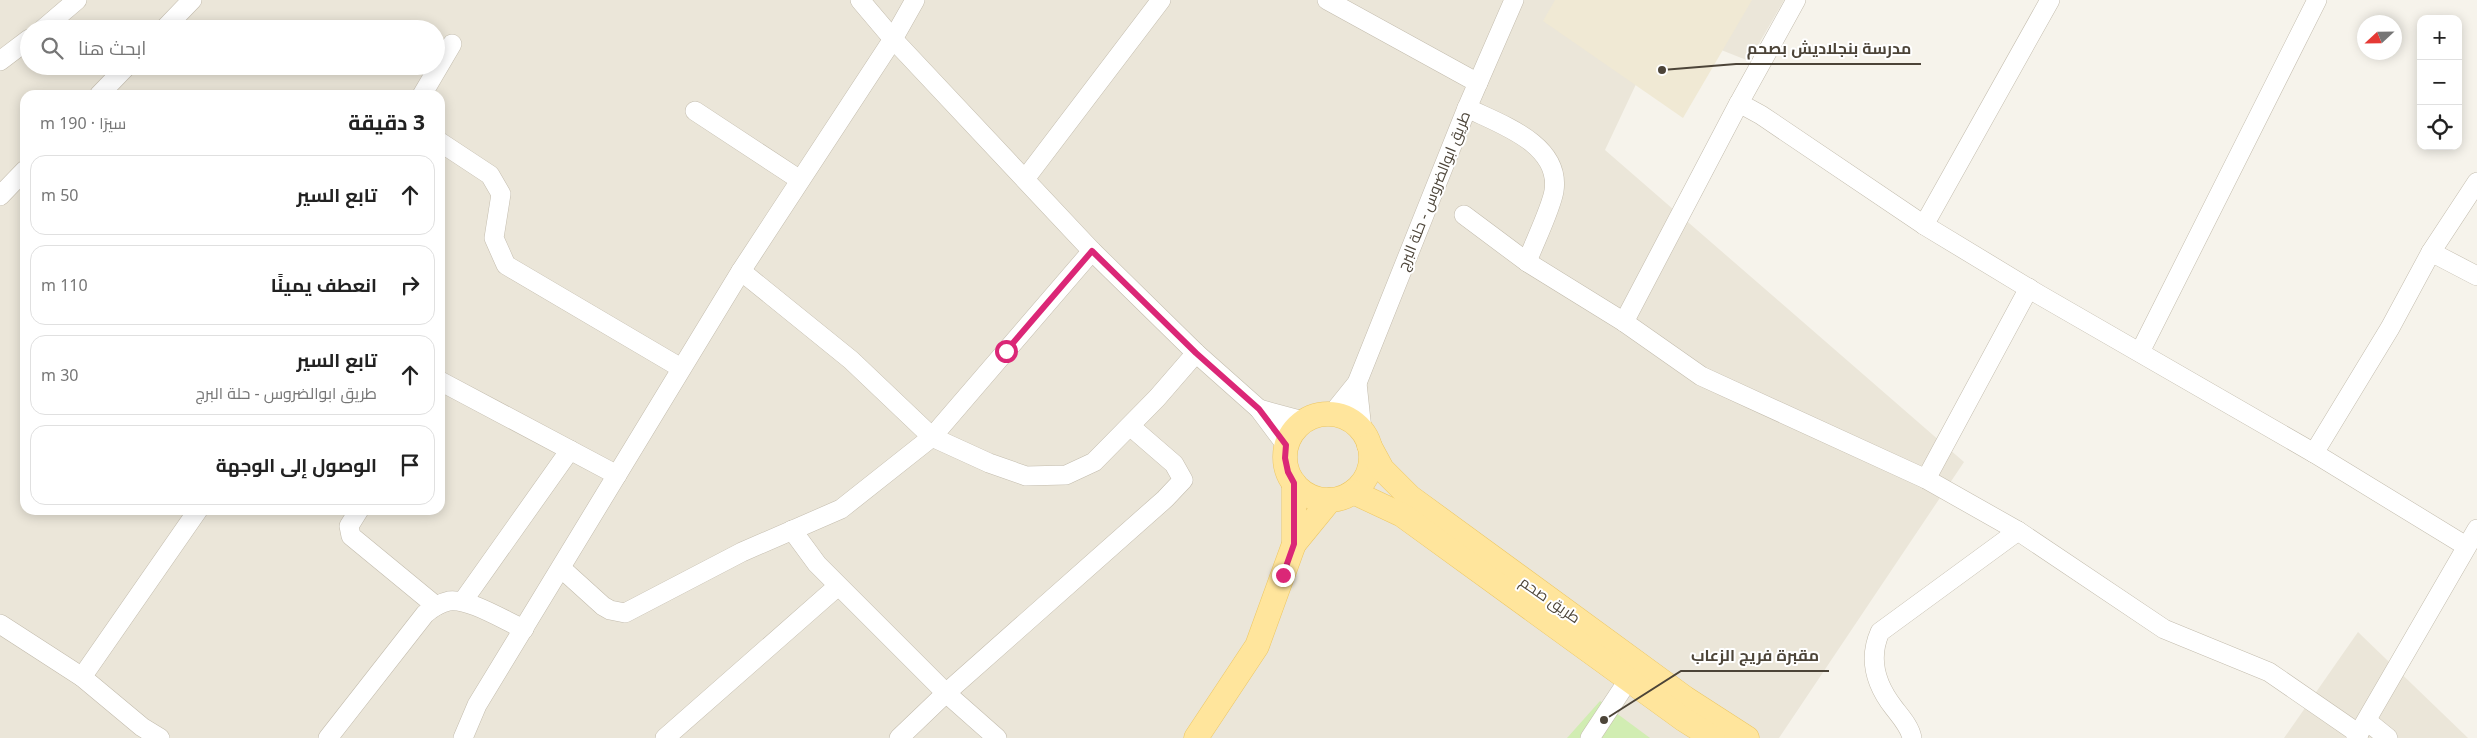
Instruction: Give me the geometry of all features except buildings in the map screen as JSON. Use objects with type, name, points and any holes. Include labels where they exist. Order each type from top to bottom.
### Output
[{"type":"main road","points":[[1332,414],[1348,419],[1366,437],[1371,462],[1365,479],[1352,492],[1330,500],[1316,498],[1304,492],[1294,483],[1288,472],[1285,458],[1286,445],[1293,432],[1303,421],[1317,415],[1332,414]]},
{"type":"main road","name":"طريق صحم","points":[[1366,437],[1382,468],[1410,497],[1685,698],[1748,738]]},
{"type":"main road","points":[[1294,483],[1294,544]]},
{"type":"main road","name":"طريق صحم","points":[[1352,492],[1402,515],[1713,738]]},
{"type":"main road","points":[[1196,738],[1257,646],[1294,544],[1330,500]]},
{"type":"street","points":[[54,20],[78,0]]},
{"type":"street","points":[[173,20],[192,0]]},
{"type":"street","points":[[860,0],[893,38],[1092,251],[1196,353],[1259,409],[1286,445]]},
{"type":"street","points":[[463,738],[477,705],[741,270],[893,38],[915,0]]},
{"type":"street","points":[[1025,179],[1160,0]]},
{"type":"street","points":[[1327,0],[1478,83]]},
{"type":"street","name":"طريق ابوالضروس - حلة البرج","points":[[1332,414],[1358,383],[1467,108],[1514,0]]},
{"type":"street","points":[[1624,322],[1739,103],[1796,0]]},
{"type":"street","points":[[1924,225],[2050,0]]},
{"type":"street","points":[[2140,352],[2317,0]]},
{"type":"street","points":[[445,56],[452,44]]},
{"type":"street","points":[[0,61],[20,46]]},
{"type":"street","points":[[104,90],[118,75]]},
{"type":"street","points":[[425,90],[434,75]]},
{"type":"street","points":[[1739,103],[1761,115],[1924,225],[2314,453],[2466,546]]},
{"type":"street","points":[[1467,108],[1522,135],[1536,146],[1554,170],[1554,192],[1527,262]]},
{"type":"street","points":[[695,111],[800,180]]},
{"type":"street","points":[[445,145],[490,175],[501,194],[494,238],[506,265],[681,368]]},
{"type":"street","points":[[0,196],[20,175]]},
{"type":"street","points":[[2314,453],[2390,328],[2431,252],[2477,182]]},
{"type":"street","points":[[1464,215],[1527,262],[1624,322],[1701,376],[1926,479],[2018,531],[2164,629],[2269,672],[2361,731],[2388,738]]},
{"type":"street","points":[[561,568],[603,606],[610,610],[625,613],[742,552],[841,509],[932,437],[1092,251]]},
{"type":"street","points":[[2431,252],[2477,276]]},
{"type":"street","points":[[741,270],[851,360],[932,437],[989,463],[1026,476],[1066,475],[1094,462],[1157,398],[1196,353]]},
{"type":"street","points":[[1926,479],[2029,288]]},
{"type":"street","name":"طريق ابوالضروس - حلة البرج","points":[[1358,383],[1366,437]]},
{"type":"street","points":[[445,385],[617,475]]},
{"type":"street","points":[[1259,409],[1303,421]]},
{"type":"street","points":[[899,738],[946,693],[1165,499],[1183,480],[1174,464],[1130,426]]},
{"type":"street","points":[[463,601],[570,450]]},
{"type":"street","points":[[82,677],[195,515]]},
{"type":"street","points":[[356,515],[349,526],[351,536],[436,606]]},
{"type":"street","points":[[2361,731],[2477,529]]},
{"type":"street","points":[[792,530],[817,564],[838,586],[946,693],[997,738]]},
{"type":"street","points":[[1912,738],[1906,725],[1886,697],[1874,667],[1874,649],[1880,632],[2018,531]]},
{"type":"street","points":[[665,738],[838,586]]},
{"type":"street","points":[[328,738],[425,614],[436,606],[449,601],[463,601],[524,629]]},
{"type":"street","points":[[0,624],[82,677],[142,727],[160,738]]},
{"type":"street","points":[[1590,738],[1629,679]]},
{"type":"shaded area","points":[[0,0],[1784,0],[1749,61],[1663,27],[1605,150],[1964,462],[1779,738],[0,738]]},
{"type":"shaded area","points":[[1555,0],[1752,0],[1683,118],[1543,21]]},
{"type":"shaded area","points":[[2358,632],[2468,738],[2284,738]]},
{"type":"green space","points":[[1600,701],[1650,738],[1567,738]]},
{"type":"place","name":"مدرسة بنجلاديش بصحم","points":[[1662,70]]},
{"type":"place","name":"مقبرة فريج الزعاب","points":[[1604,720]]},
{"type":"route","points":[[1006,351],[1092,251],[1196,353],[1259,409],[1286,445],[1285,458],[1288,472],[1294,483],[1294,544],[1283,575]]}]
